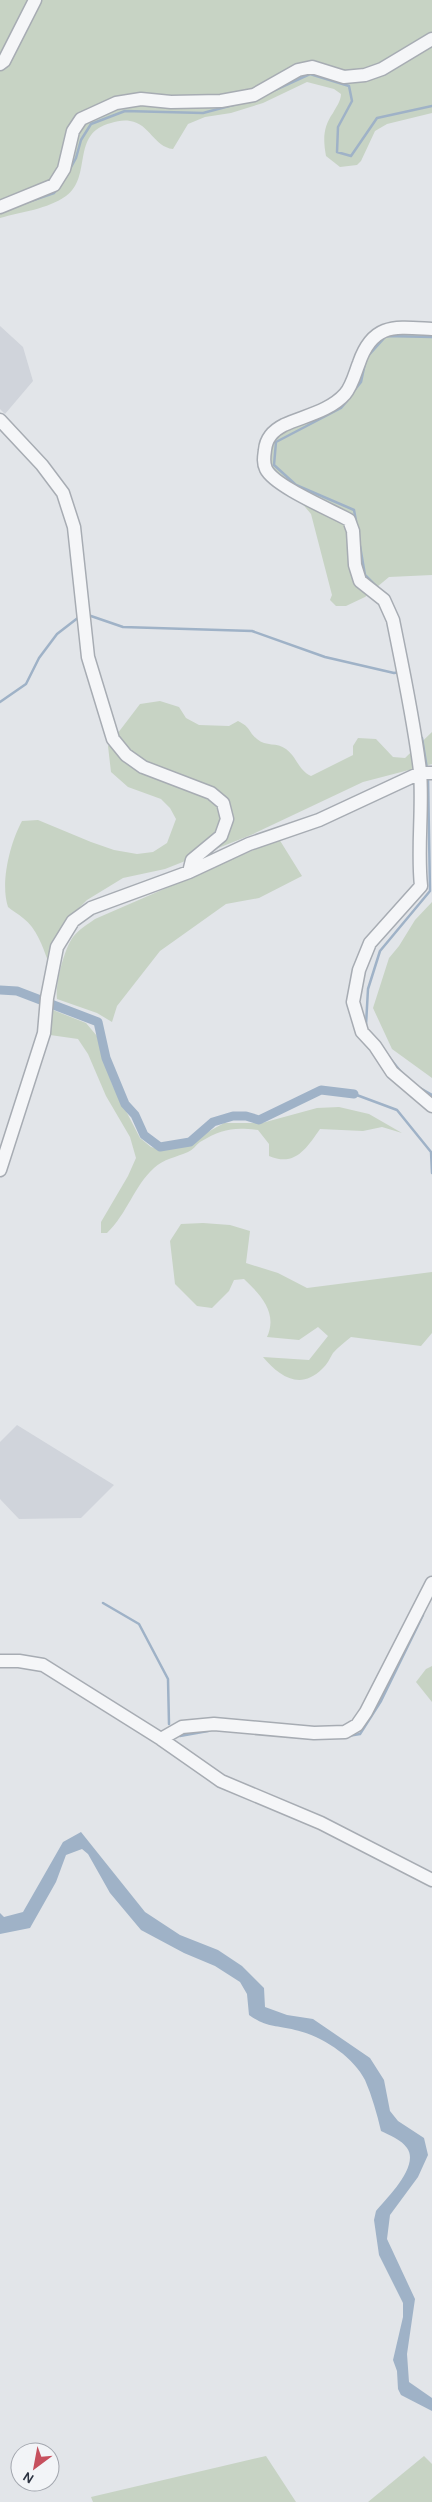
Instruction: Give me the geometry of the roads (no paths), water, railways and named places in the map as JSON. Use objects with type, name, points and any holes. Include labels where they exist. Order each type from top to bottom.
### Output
[{"type":"street","points":[[0,64],[4,61],[35,0]]},
{"type":"street","points":[[0,207],[54,185],[64,169],[73,131],[82,119],[116,103],[141,100],[171,102],[221,101],[254,95],[298,70],[312,67],[344,76],[365,75],[382,69],[432,39]]},
{"type":"street","points":[[432,328],[386,329],[374,338],[362,353],[345,394],[326,409],[273,432],[265,445],[264,460],[267,471],[283,484],[350,520],[354,531],[355,565],[360,581],[384,600],[394,620],[426,773],[419,862],[421,886],[370,943],[360,970],[353,1002],[362,1032],[375,1046],[392,1072],[432,1106]]},
{"type":"street","points":[[0,420],[42,465],[63,493],[74,527],[88,657],[113,739],[126,755],[142,766],[211,793],[223,803],[227,819],[221,836],[192,860],[189,872]]},
{"type":"street","points":[[0,1170],[44,1033],[47,998],[57,946],[62,934],[73,920],[91,908],[189,872],[249,844],[319,820],[426,773]]},
{"type":"street","points":[[161,1739],[182,1727],[214,1724],[314,1733],[345,1732],[357,1725],[366,1712],[432,1583]]},
{"type":"street","points":[[0,1661],[19,1661],[43,1665],[161,1739],[221,1781],[321,1823],[432,1880]]},
{"type":"water","points":[[81,1832],[145,1912],[180,1935],[218,1950],[242,1966],[264,1988],[265,2007],[287,2015],[313,2019],[370,2058],[384,2080],[390,2111],[398,2121],[424,2138],[428,2155],[418,2177],[390,2215],[387,2239],[415,2299],[407,2354],[409,2382],[432,2398],[432,2411],[401,2395],[398,2389],[397,2371],[393,2360],[403,2317],[403,2303],[379,2255],[374,2220],[376,2211],[401,2181],[406,2172],[410,2155],[402,2143],[381,2131],[370,2092],[360,2071],[353,2063],[335,2048],[315,2037],[295,2030],[266,2024],[255,2019],[249,2015],[247,1994],[240,1982],[215,1966],[184,1953],[141,1930],[110,1893],[88,1854],[82,1849],[66,1855],[56,1882],[30,1928],[0,1934],[0,1913],[4,1917],[23,1912],[63,1842]]},
{"type":"waterway","points":[[275,90],[310,74],[349,86],[352,101],[338,127],[337,152],[351,156],[377,118],[432,106]]},
{"type":"waterway","points":[[70,169],[76,158],[81,140],[91,124],[125,111],[203,113],[237,104]]},
{"type":"waterway","points":[[25,203],[54,193],[58,188]]},
{"type":"waterway","points":[[368,356],[386,336],[432,337]]},
{"type":"waterway","points":[[353,392],[361,382],[365,363]]},
{"type":"waterway","points":[[347,401],[341,408],[276,442],[274,465],[296,485],[354,510],[356,521]]},
{"type":"waterway","points":[[360,546],[365,575],[376,586]]},
{"type":"waterway","points":[[88,615],[123,627],[252,631],[325,657],[394,673],[400,672]]},
{"type":"waterway","points":[[0,702],[26,684],[39,658],[57,634],[79,617]]},
{"type":"waterway","points":[[422,738],[427,769]]},
{"type":"waterway","points":[[366,1025],[368,989],[380,951],[430,891],[428,777]]},
{"type":"waterway","points":[[0,990],[17,991],[98,1022],[106,1058],[125,1104],[135,1115],[144,1135],[160,1147],[190,1142],[213,1122],[233,1116],[246,1116],[259,1120],[321,1090],[354,1094]]},
{"type":"waterway","points":[[389,1057],[401,1072]]},
{"type":"waterway","points":[[420,1088],[432,1095]]},
{"type":"waterway","points":[[354,1094],[397,1110],[431,1152],[432,1173]]},
{"type":"waterway","points":[[103,1603],[139,1624],[168,1679],[169,1724]]},
{"type":"waterway","points":[[348,1736],[360,1734],[381,1701],[423,1615]]},
{"type":"waterway","points":[[180,1736],[208,1731]]}]
